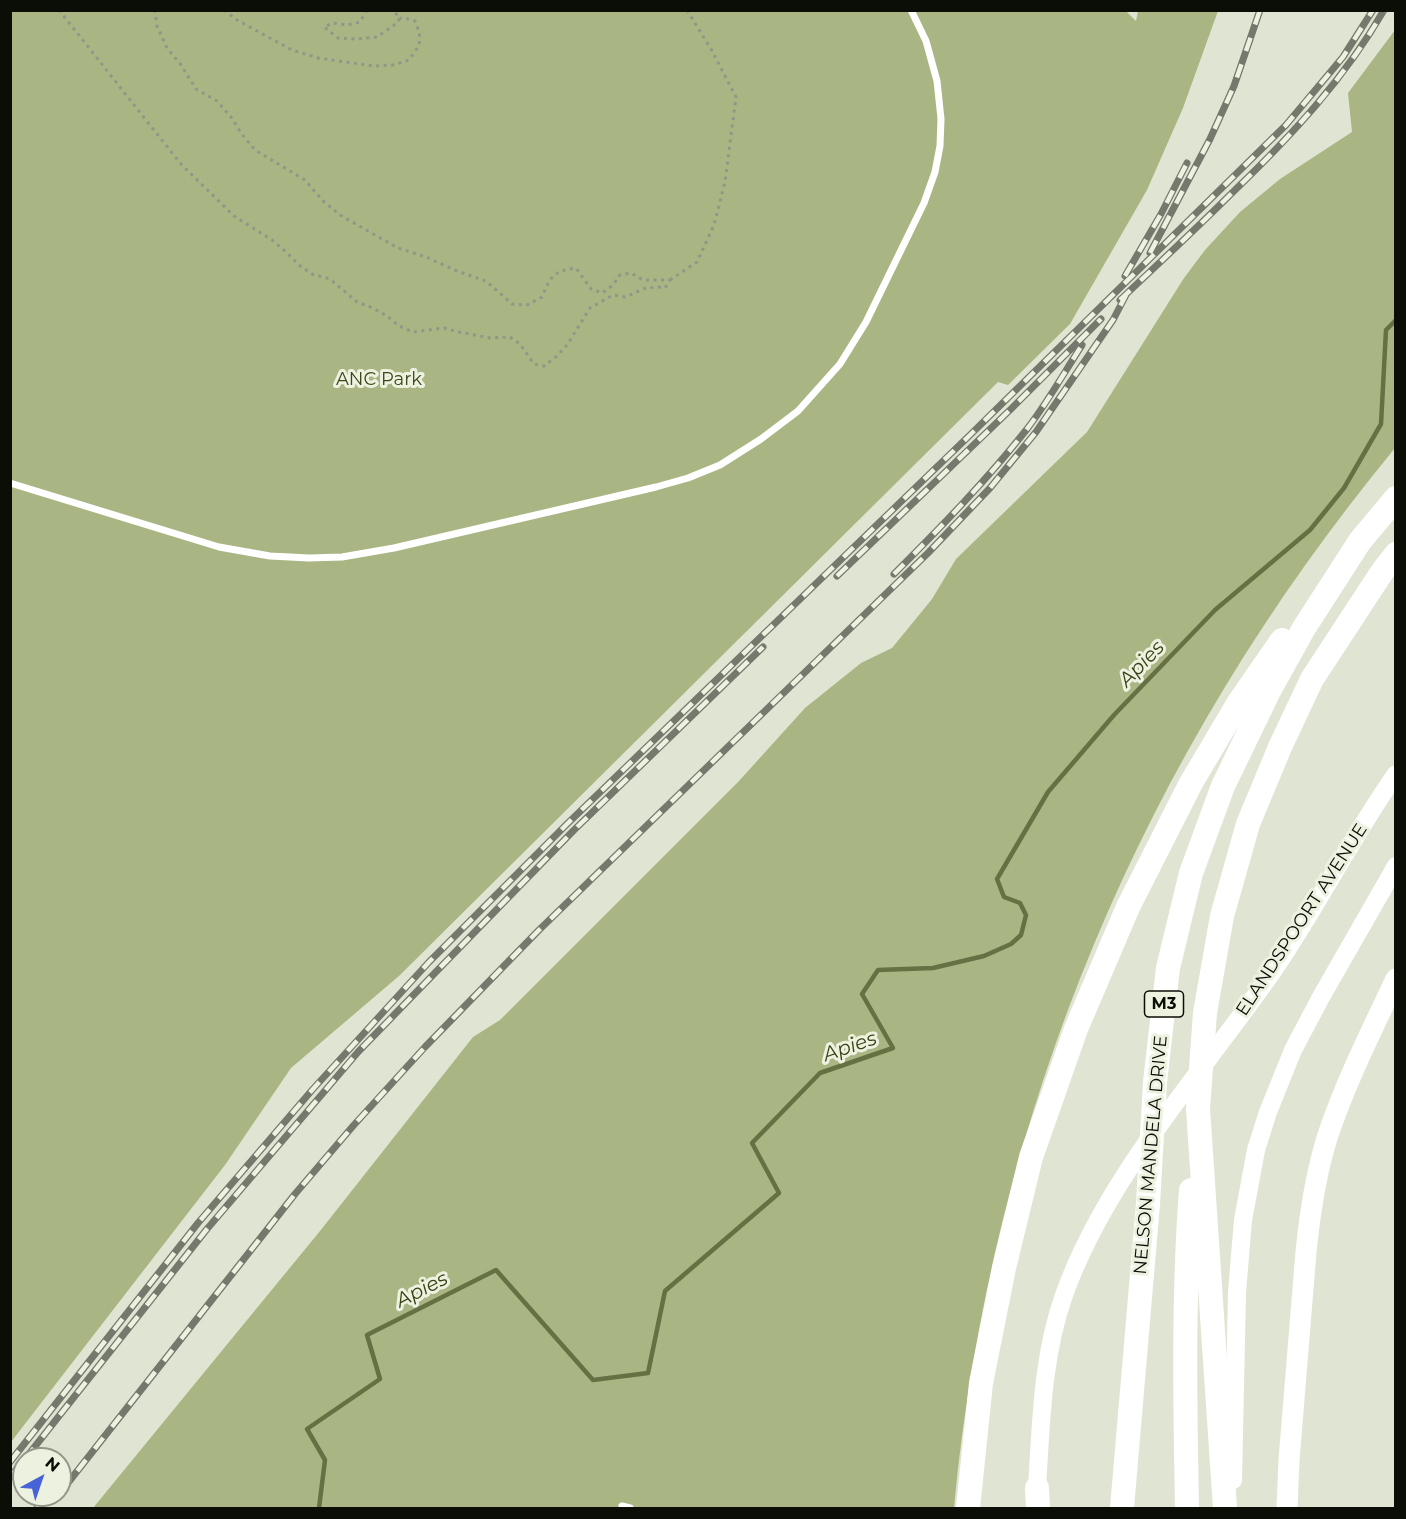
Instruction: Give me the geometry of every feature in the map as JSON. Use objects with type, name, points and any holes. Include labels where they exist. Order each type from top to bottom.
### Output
[{"type":"highway","name":"NELSON MANDELA DRIVE","points":[[1122,1509],[1157,1071],[1168,968],[1191,873],[1223,786],[1269,692],[1304,628],[1360,541],[1395,498]]},
{"type":"highway","points":[[968,1509],[981,1383],[1004,1268],[1031,1157],[1077,1029],[1128,907],[1191,783],[1239,702],[1300,613],[1360,541]]},
{"type":"highway","name":"M3","points":[[1225,1509],[1198,1109],[1205,1012],[1222,916],[1248,824],[1280,747],[1312,679],[1395,555]]},
{"type":"highway","points":[[1187,1509],[1185,1391],[1188,1233],[1198,1109]]},
{"type":"main road","name":"ELANDSPOORT AVENUE","points":[[1036,1502],[1041,1412],[1048,1362],[1064,1296],[1085,1247],[1133,1163],[1274,969],[1395,774]]},
{"type":"main road","points":[[1233,1509],[1237,1292],[1243,1220],[1256,1150],[1268,1112],[1293,1050],[1335,970],[1395,866]]},
{"type":"main road","points":[[1287,1509],[1306,1252],[1318,1173],[1342,1098],[1395,979]]},
{"type":"lane","points":[[10,483],[219,547],[270,556],[309,558],[342,557],[439,538],[656,487],[688,478],[720,465],[761,439],[798,411],[840,364],[866,322],[924,203],[940,146],[940,119],[937,81],[926,41],[912,10]]},
{"type":"lane","points":[[623,1509],[622,1506],[630,1509]]},
{"type":"path","points":[[59,10],[180,163],[234,216],[272,240],[299,265],[312,274],[330,279],[357,302],[373,308],[399,326],[413,332],[444,328],[490,338],[510,337],[520,344],[534,364],[544,366],[567,345],[590,308],[613,295],[625,297],[646,288],[665,288],[670,280],[697,262],[714,225],[725,182],[736,97],[687,10]]},
{"type":"path","points":[[155,10],[157,26],[167,48],[196,89],[217,102],[255,150],[305,180],[323,201],[340,215],[398,248],[486,282],[512,304],[519,305],[526,305],[542,297],[549,280],[562,270],[576,268],[591,289],[602,293],[613,285],[620,275],[631,273],[643,280],[670,280]]},
{"type":"path","points":[[224,10],[237,20],[292,50],[318,58],[374,66],[393,65],[410,60],[417,49],[421,37],[415,21],[400,18],[393,10]]},
{"type":"path","points":[[367,10],[360,22],[347,25],[333,23],[324,27],[338,38],[377,37],[397,24],[400,18]]},
{"type":"green space","name":"ANC Park","points":[[1125,10],[1136,21],[1138,11],[1218,11],[1183,108],[1147,190],[1070,324],[1008,385],[998,382],[399,976],[291,1068],[225,1165],[11,1442],[11,11]]},
{"type":"green space","points":[[1395,30],[1395,448],[1305,565],[1225,687],[1154,814],[1094,945],[1044,1080],[1003,1218],[973,1361],[954,1508],[93,1508],[320,1231],[473,1037],[500,1020],[739,781],[805,708],[861,663],[892,648],[932,599],[956,559],[1087,432],[1184,278],[1205,250],[1240,212],[1280,179],[1352,132],[1348,93]]},
{"type":"waterway","name":"Apies","points":[[319,1508],[325,1460],[307,1429],[380,1379],[367,1335],[496,1270],[593,1380],[648,1373],[665,1291],[779,1193],[752,1143],[820,1073],[893,1048],[862,994],[878,970],[933,968],[984,956],[1011,944],[1021,935],[1026,915],[1020,903],[1004,897],[997,879],[1048,792],[1114,715],[1215,610],[1310,530],[1344,488],[1381,424],[1386,330],[1396,320]]},
{"type":"railway","points":[[1150,253],[1210,139],[1234,86],[1260,10]]},
{"type":"railway","points":[[10,1462],[198,1223],[313,1089],[429,962],[567,824],[969,436],[1286,125],[1343,57],[1373,10]]},
{"type":"railway","points":[[1120,300],[1257,169],[1297,127],[1335,82],[1384,10]]},
{"type":"railway","points":[[1125,276],[1187,163]]},
{"type":"railway","points":[[72,1478],[295,1194],[425,1047],[539,930],[928,553],[990,488],[1036,432],[1113,320],[1126,295]]},
{"type":"railway","points":[[837,576],[1101,319]]},
{"type":"railway","points":[[894,574],[996,467],[1042,409],[1082,345]]},
{"type":"railway","points":[[34,1447],[207,1229],[358,1052],[574,830],[763,647]]}]
